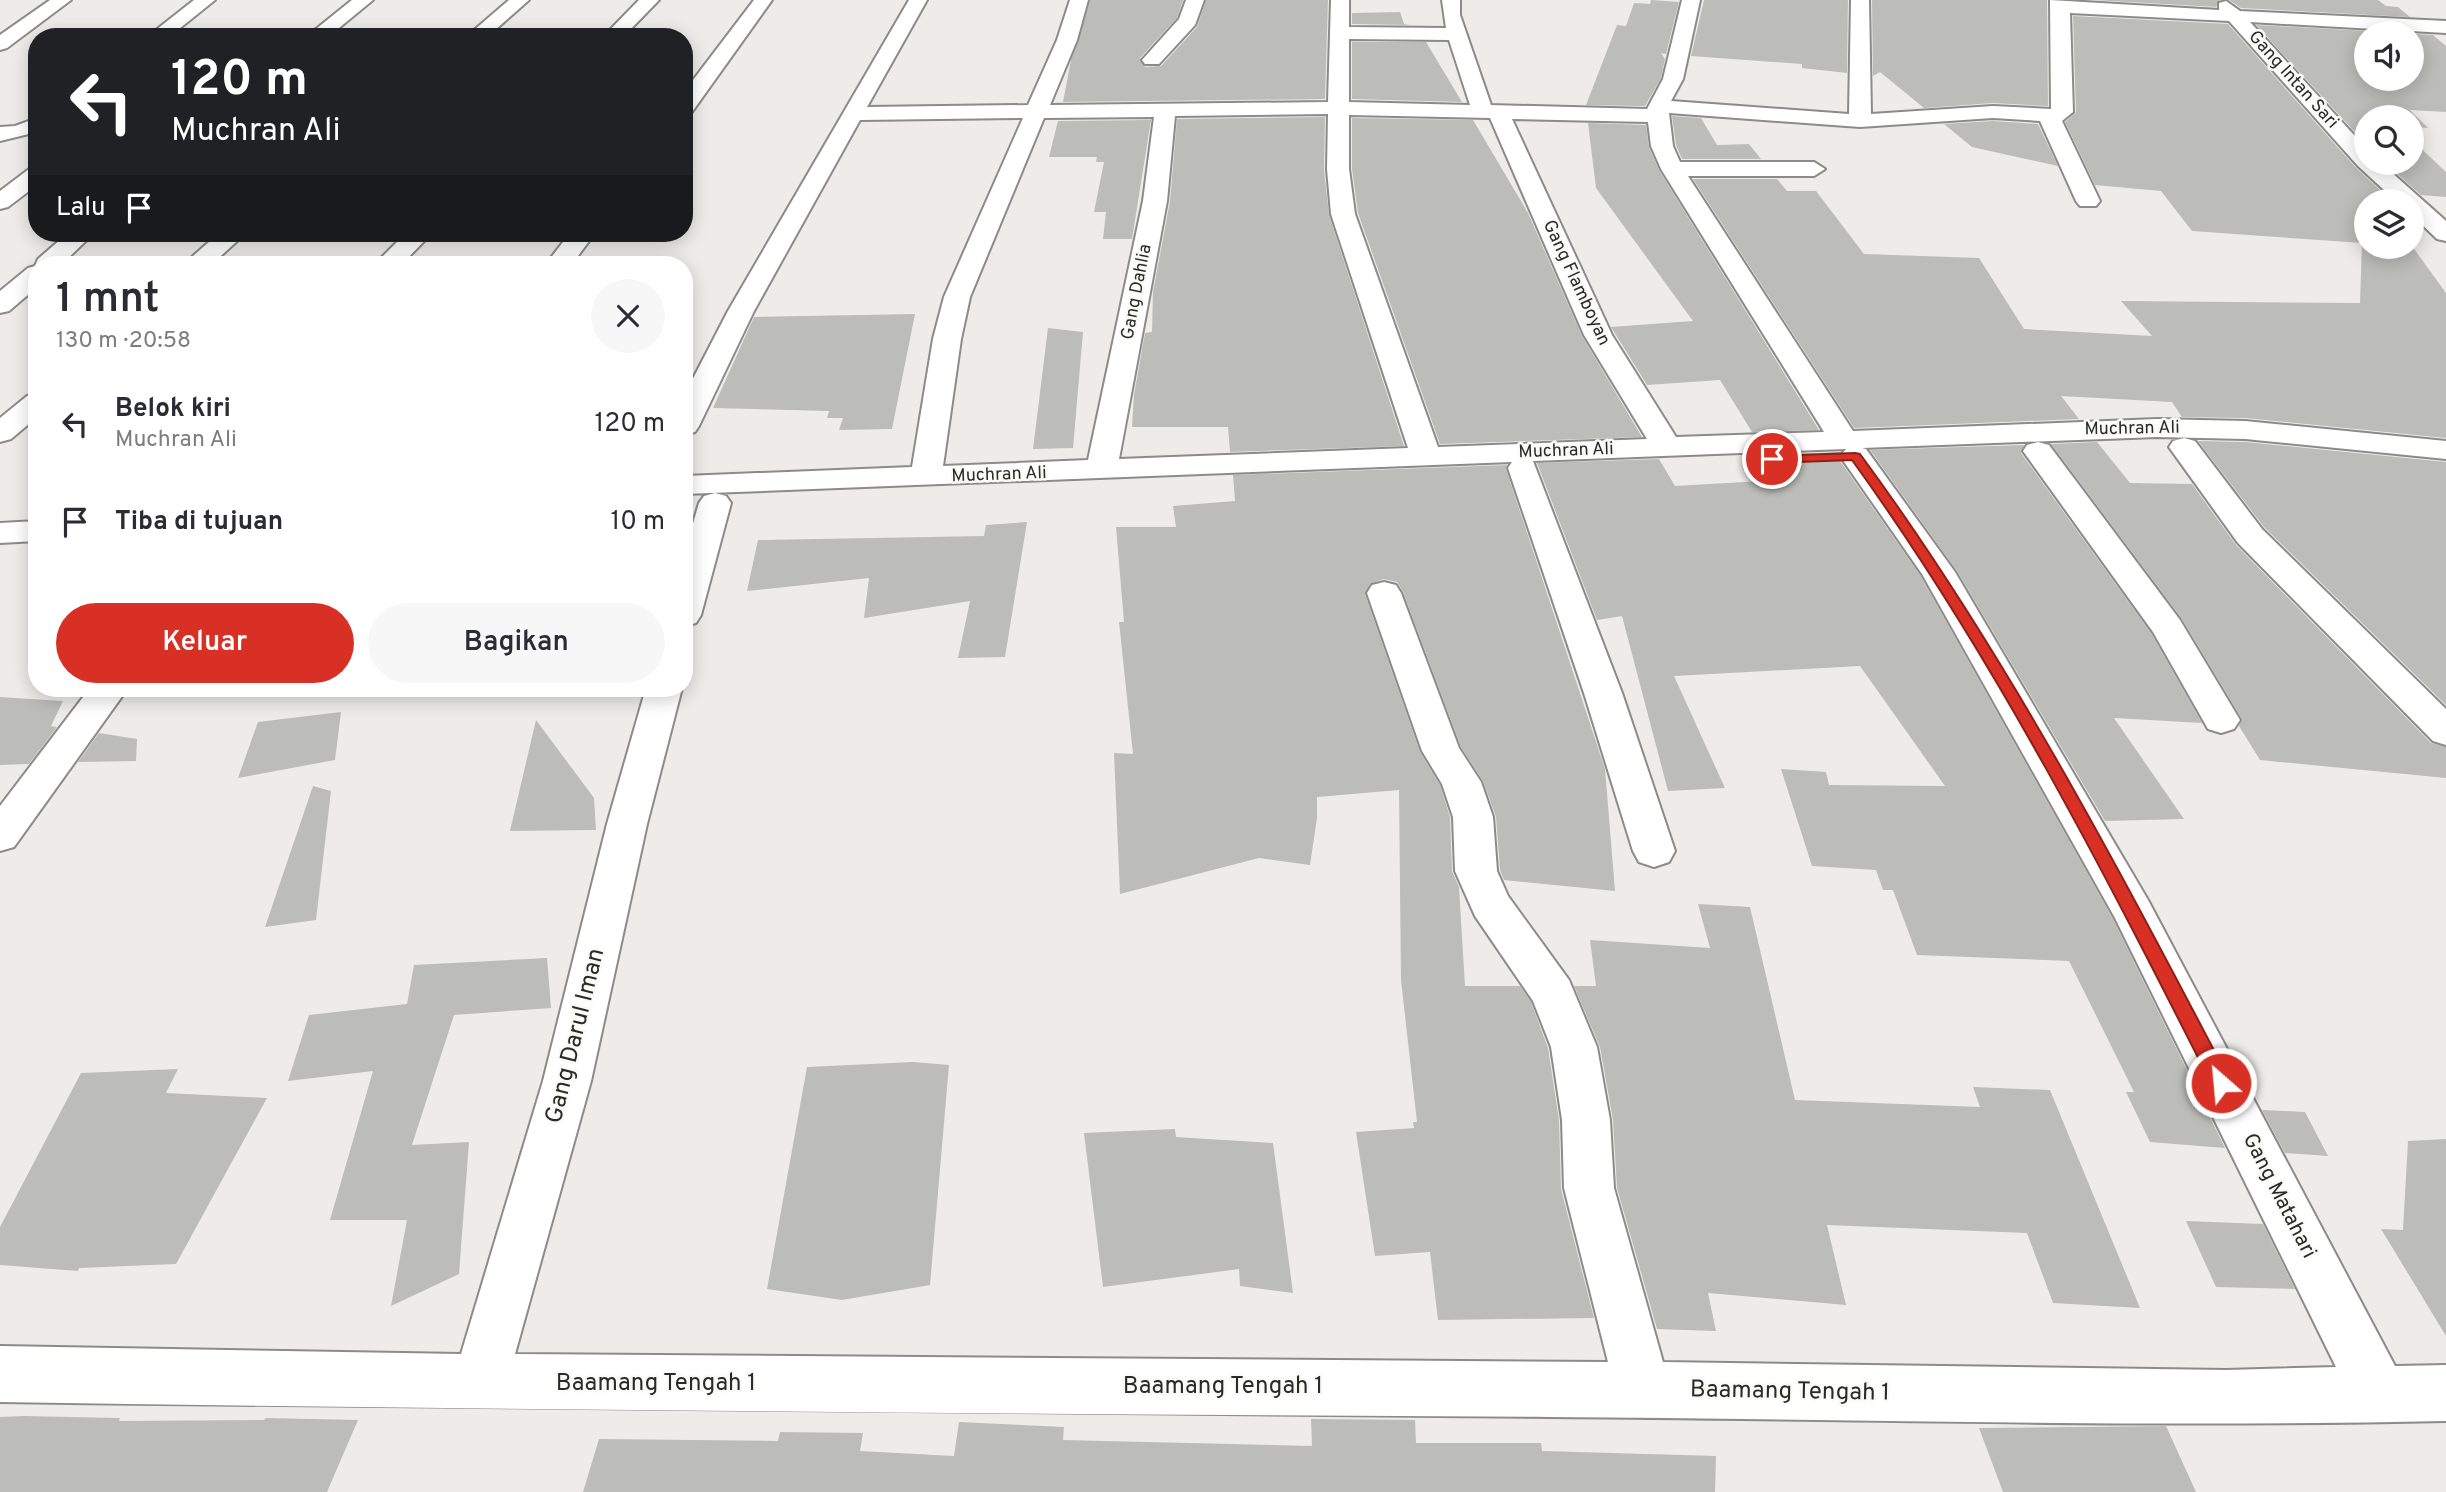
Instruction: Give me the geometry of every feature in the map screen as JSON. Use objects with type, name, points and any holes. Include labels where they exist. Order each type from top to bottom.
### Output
[{"type":"street","points":[[3,41],[62,0]]},
{"type":"street","points":[[168,28],[206,0]]},
{"type":"street","points":[[327,28],[364,0]]},
{"type":"street","points":[[486,28],[520,0]]},
{"type":"street","points":[[621,28],[650,0]]},
{"type":"street","points":[[693,95],[764,0]]},
{"type":"street","points":[[693,408],[741,310],[918,0]]},
{"type":"street","points":[[926,477],[953,313],[963,282],[1067,40],[1079,0]]},
{"type":"street","points":[[1152,60],[1188,21],[1195,0]]},
{"type":"street","points":[[1340,0],[1338,169],[1343,214],[1426,456]]},
{"type":"street","name":"Gang Flamboyan","points":[[1451,0],[1457,34],[1490,110],[1598,335],[1667,447]]},
{"type":"street","points":[[1657,111],[1673,79],[1691,0]]},
{"type":"street","points":[[1860,0],[1860,121]]},
{"type":"street","name":"Gang Intan Sari","points":[[2219,0],[2354,148]]},
{"type":"street","points":[[855,114],[1035,114],[1338,108],[1657,111],[1860,121],[1993,112],[2049,117],[2062,112],[2060,4],[2235,18],[2446,25]]},
{"type":"street","points":[[2425,7],[2446,25]]},
{"type":"street","points":[[1341,33],[1457,34]]},
{"type":"street","name":"Gang Matahari","points":[[1657,111],[1662,146],[1672,169],[1850,448],[1959,606],[2133,912],[2379,1394]]},
{"type":"street","name":"Gang Dahlia","points":[[1101,471],[1155,201],[1165,112]]},
{"type":"street","points":[[2049,117],[2088,201]]},
{"type":"street","points":[[0,134],[28,128]]},
{"type":"street","points":[[1672,169],[1814,169]]},
{"type":"street","points":[[0,171],[28,172]]},
{"type":"street","name":"Gang Intan Sari","points":[[2381,175],[2397,189]]},
{"type":"street","points":[[0,202],[28,179]]},
{"type":"street","name":"Gang Intan Sari","points":[[2424,214],[2446,234]]},
{"type":"street","points":[[56,256],[72,242]]},
{"type":"street","points":[[207,256],[223,242]]},
{"type":"street","points":[[396,256],[411,242]]},
{"type":"street","points":[[565,256],[576,242]]},
{"type":"street","points":[[0,305],[28,281]]},
{"type":"street","points":[[0,433],[28,410]]},
{"type":"street","name":"Muchran Ali","points":[[699,504],[1523,468],[2166,428],[2245,430],[2446,450]]},
{"type":"street","name":"Muchran Ali","points":[[693,485],[1667,447],[2038,451],[2184,447],[2446,468]]},
{"type":"street","points":[[2184,447],[2250,536],[2446,732]]},
{"type":"street","points":[[2038,451],[2168,628],[2221,720]]},
{"type":"street","points":[[1523,468],[1603,693],[1654,851]]},
{"type":"street","points":[[693,548],[699,504]]},
{"type":"street","points":[[0,513],[28,512]]},
{"type":"street","points":[[0,533],[28,531]]},
{"type":"street","points":[[1384,593],[1441,751],[1461,782],[1473,817],[1476,871],[1480,882],[1490,904],[1553,993],[1574,1047],[1586,1120],[1589,1188],[1643,1390]]},
{"type":"street","points":[[0,836],[103,697]]},
{"type":"street","name":"Gang Darul Iman","points":[[480,1382],[567,1080],[627,824],[662,697]]},
{"type":"street","name":"Baamang Tengah 1","points":[[0,1374],[480,1382],[1643,1390],[2227,1398],[2446,1393]]},
{"type":"building","points":[[1090,0],[1183,0],[1177,18],[1140,58],[1145,67],[1161,66],[1197,27],[1206,0],[1328,0],[1325,99],[1063,102],[1071,60]]},
{"type":"building","points":[[1651,0],[1679,2],[1666,54],[1661,53],[1665,59],[1661,78],[1645,106],[1586,105],[1617,25],[1626,26],[1634,3],[1650,4]]},
{"type":"building","points":[[1704,0],[1848,0],[1847,73],[1802,68],[1802,64],[1691,56]]},
{"type":"building","points":[[1872,0],[2047,0],[2048,106],[1993,103],[1924,108],[1880,72],[1873,76]]},
{"type":"building","points":[[2094,0],[2220,0],[2216,7]]},
{"type":"building","points":[[2229,0],[2378,0],[2386,6],[2398,7],[2410,17],[2241,8]]},
{"type":"building","points":[[1400,12],[1404,24],[1410,25],[1352,24],[1352,13]]},
{"type":"building","points":[[2073,16],[2228,24],[2354,166],[2354,175],[2364,175],[2379,189],[2354,189],[2354,242],[2192,231],[2161,191],[2095,185],[2065,122],[2076,112]]},
{"type":"building","points":[[2256,25],[2354,30],[2354,91],[2424,91],[2424,35],[2433,35],[2446,46],[2446,112],[2424,111],[2424,105],[2354,105],[2354,131]]},
{"type":"building","points":[[1352,42],[1426,42],[1462,102],[1352,99]]},
{"type":"building","points":[[1672,116],[1701,118],[1717,145],[1749,144],[1761,159],[1682,159],[1676,145]]},
{"type":"building","points":[[1325,117],[1324,169],[1329,215],[1404,446],[1230,452],[1228,427],[1132,427],[1134,395],[1145,333],[1152,332],[1153,292],[1170,201],[1177,119]]},
{"type":"building","points":[[1352,118],[1473,120],[1528,213],[1582,336],[1642,437],[1440,444],[1358,213],[1352,169]]},
{"type":"building","points":[[1151,120],[1132,239],[1103,239],[1106,212],[1094,212],[1104,162],[1096,162],[1097,157],[1049,157],[1058,121]]},
{"type":"building","points":[[1993,121],[2038,124],[2058,166],[1972,147],[1944,124]]},
{"type":"building","points":[[1588,123],[1646,125],[1649,147],[1659,170],[1819,430],[1752,432],[1720,380],[1647,385],[1611,327],[1693,321],[1596,188]]},
{"type":"building","points":[[2424,151],[2446,172],[2446,197],[2424,195],[2424,189],[2414,189],[2398,175],[2424,175]]},
{"type":"building","points":[[1693,179],[1777,179],[1787,191],[1816,191],[1864,254],[1979,258],[2024,329],[2152,336],[2121,301],[2360,303],[2361,259],[2421,259],[2446,293],[2446,438],[2245,418],[2182,417],[2172,402],[2061,396],[2079,419],[1854,428]]},
{"type":"building","points":[[915,314],[892,429],[839,430],[843,418],[827,418],[829,411],[713,408],[754,317]]},
{"type":"building","points":[[1048,328],[1083,332],[1073,448],[1033,449]]},
{"type":"building","points":[[2198,441],[2245,442],[2446,462],[2446,705],[2264,527]]},
{"type":"building","points":[[2097,442],[2130,483],[2192,484],[2236,545],[2431,743],[2446,747],[2446,778],[2260,760],[2239,726],[2242,719],[2182,619],[2051,444]]},
{"type":"building","points":[[2024,445],[2021,453],[2151,633],[2202,723],[2114,718],[2184,819],[2105,821],[1957,571],[1870,450]]},
{"type":"building","points":[[1840,452],[1838,458],[1920,575],[2113,919],[2225,1148],[2150,1142],[2126,1092],[2134,1092],[2069,961],[1917,955],[1893,890],[1883,890],[1876,870],[1812,866],[1781,769],[1826,772],[1829,785],[1945,786],[1860,666],[1674,676],[1725,788],[1668,791],[1622,616],[1597,620],[1537,463],[1659,459],[1675,486],[1781,480],[1766,455]]},
{"type":"building","points":[[1507,465],[1506,469],[1605,769],[1615,891],[1504,880],[1500,870],[1496,817],[1483,781],[1461,747],[1403,592],[1397,582],[1383,579],[1370,584],[1365,594],[1420,752],[1440,785],[1450,817],[1452,871],[1459,887],[1465,986],[1520,986],[1531,1002],[1548,1048],[1559,1120],[1561,1189],[1594,1318],[1438,1320],[1430,1252],[1375,1256],[1356,1132],[1414,1128],[1413,1122],[1417,1122],[1401,980],[1399,790],[1317,797],[1317,818],[1310,865],[1259,858],[1120,894],[1114,753],[1133,754],[1119,622],[1124,622],[1116,527],[1176,527],[1173,506],[1235,501],[1233,475]]},
{"type":"building","points":[[1027,522],[1005,657],[958,658],[970,601],[864,618],[869,578],[747,591],[758,540],[984,536],[986,525]]},
{"type":"building","points":[[0,697],[63,701],[51,726],[57,727],[29,764],[0,765]]},
{"type":"building","points":[[341,712],[335,760],[238,778],[258,722]]},
{"type":"building","points":[[536,720],[594,798],[596,830],[510,831]]},
{"type":"building","points":[[99,733],[137,739],[136,761],[78,762]]},
{"type":"building","points":[[313,786],[331,791],[316,920],[265,927]]},
{"type":"building","points":[[1698,904],[1750,907],[1795,1100],[1980,1107],[1973,1087],[2050,1090],[2140,1308],[2053,1303],[2027,1233],[1827,1225],[1846,1305],[1708,1293],[1716,1331],[1657,1329],[1617,1188],[1613,1120],[1600,1047],[1574,986],[1596,986],[1590,940],[1710,948]]},
{"type":"building","points":[[547,958],[551,1008],[454,1015],[412,1145],[469,1142],[459,1274],[391,1306],[407,1220],[330,1220],[373,1071],[288,1081],[309,1015],[407,1004],[414,965]]},
{"type":"building","points":[[913,1062],[949,1065],[930,1285],[842,1300],[767,1289],[807,1067]]},
{"type":"building","points":[[178,1069],[166,1093],[267,1098],[176,1264],[79,1268],[78,1271],[0,1265],[0,1227],[81,1073]]},
{"type":"building","points":[[2262,1110],[2305,1112],[2328,1156],[2285,1153]]},
{"type":"building","points":[[1175,1129],[1176,1137],[1273,1143],[1293,1293],[1240,1286],[1239,1269],[1103,1287],[1084,1133]]},
{"type":"building","points":[[2446,1139],[2446,1336],[2381,1229],[2403,1230],[2408,1141]]},
{"type":"building","points":[[2186,1221],[2263,1224],[2295,1289],[2216,1287]]},
{"type":"building","points":[[0,1417],[120,1418],[119,1421],[266,1418],[358,1420],[327,1492],[0,1492]]},
{"type":"building","points":[[1311,1419],[1415,1420],[1416,1443],[1541,1443],[1542,1451],[1716,1456],[1715,1492],[583,1492],[599,1439],[778,1441],[780,1432],[863,1433],[860,1451],[954,1456],[959,1422],[1064,1427],[1063,1440],[1312,1446]]},
{"type":"building","points":[[2166,1426],[2196,1492],[2003,1492],[1979,1428]]},
{"type":"route","points":[[1772,459],[1855,456],[1880,490],[1938,572],[1979,640],[2133,912],[2221,1083]]}]
